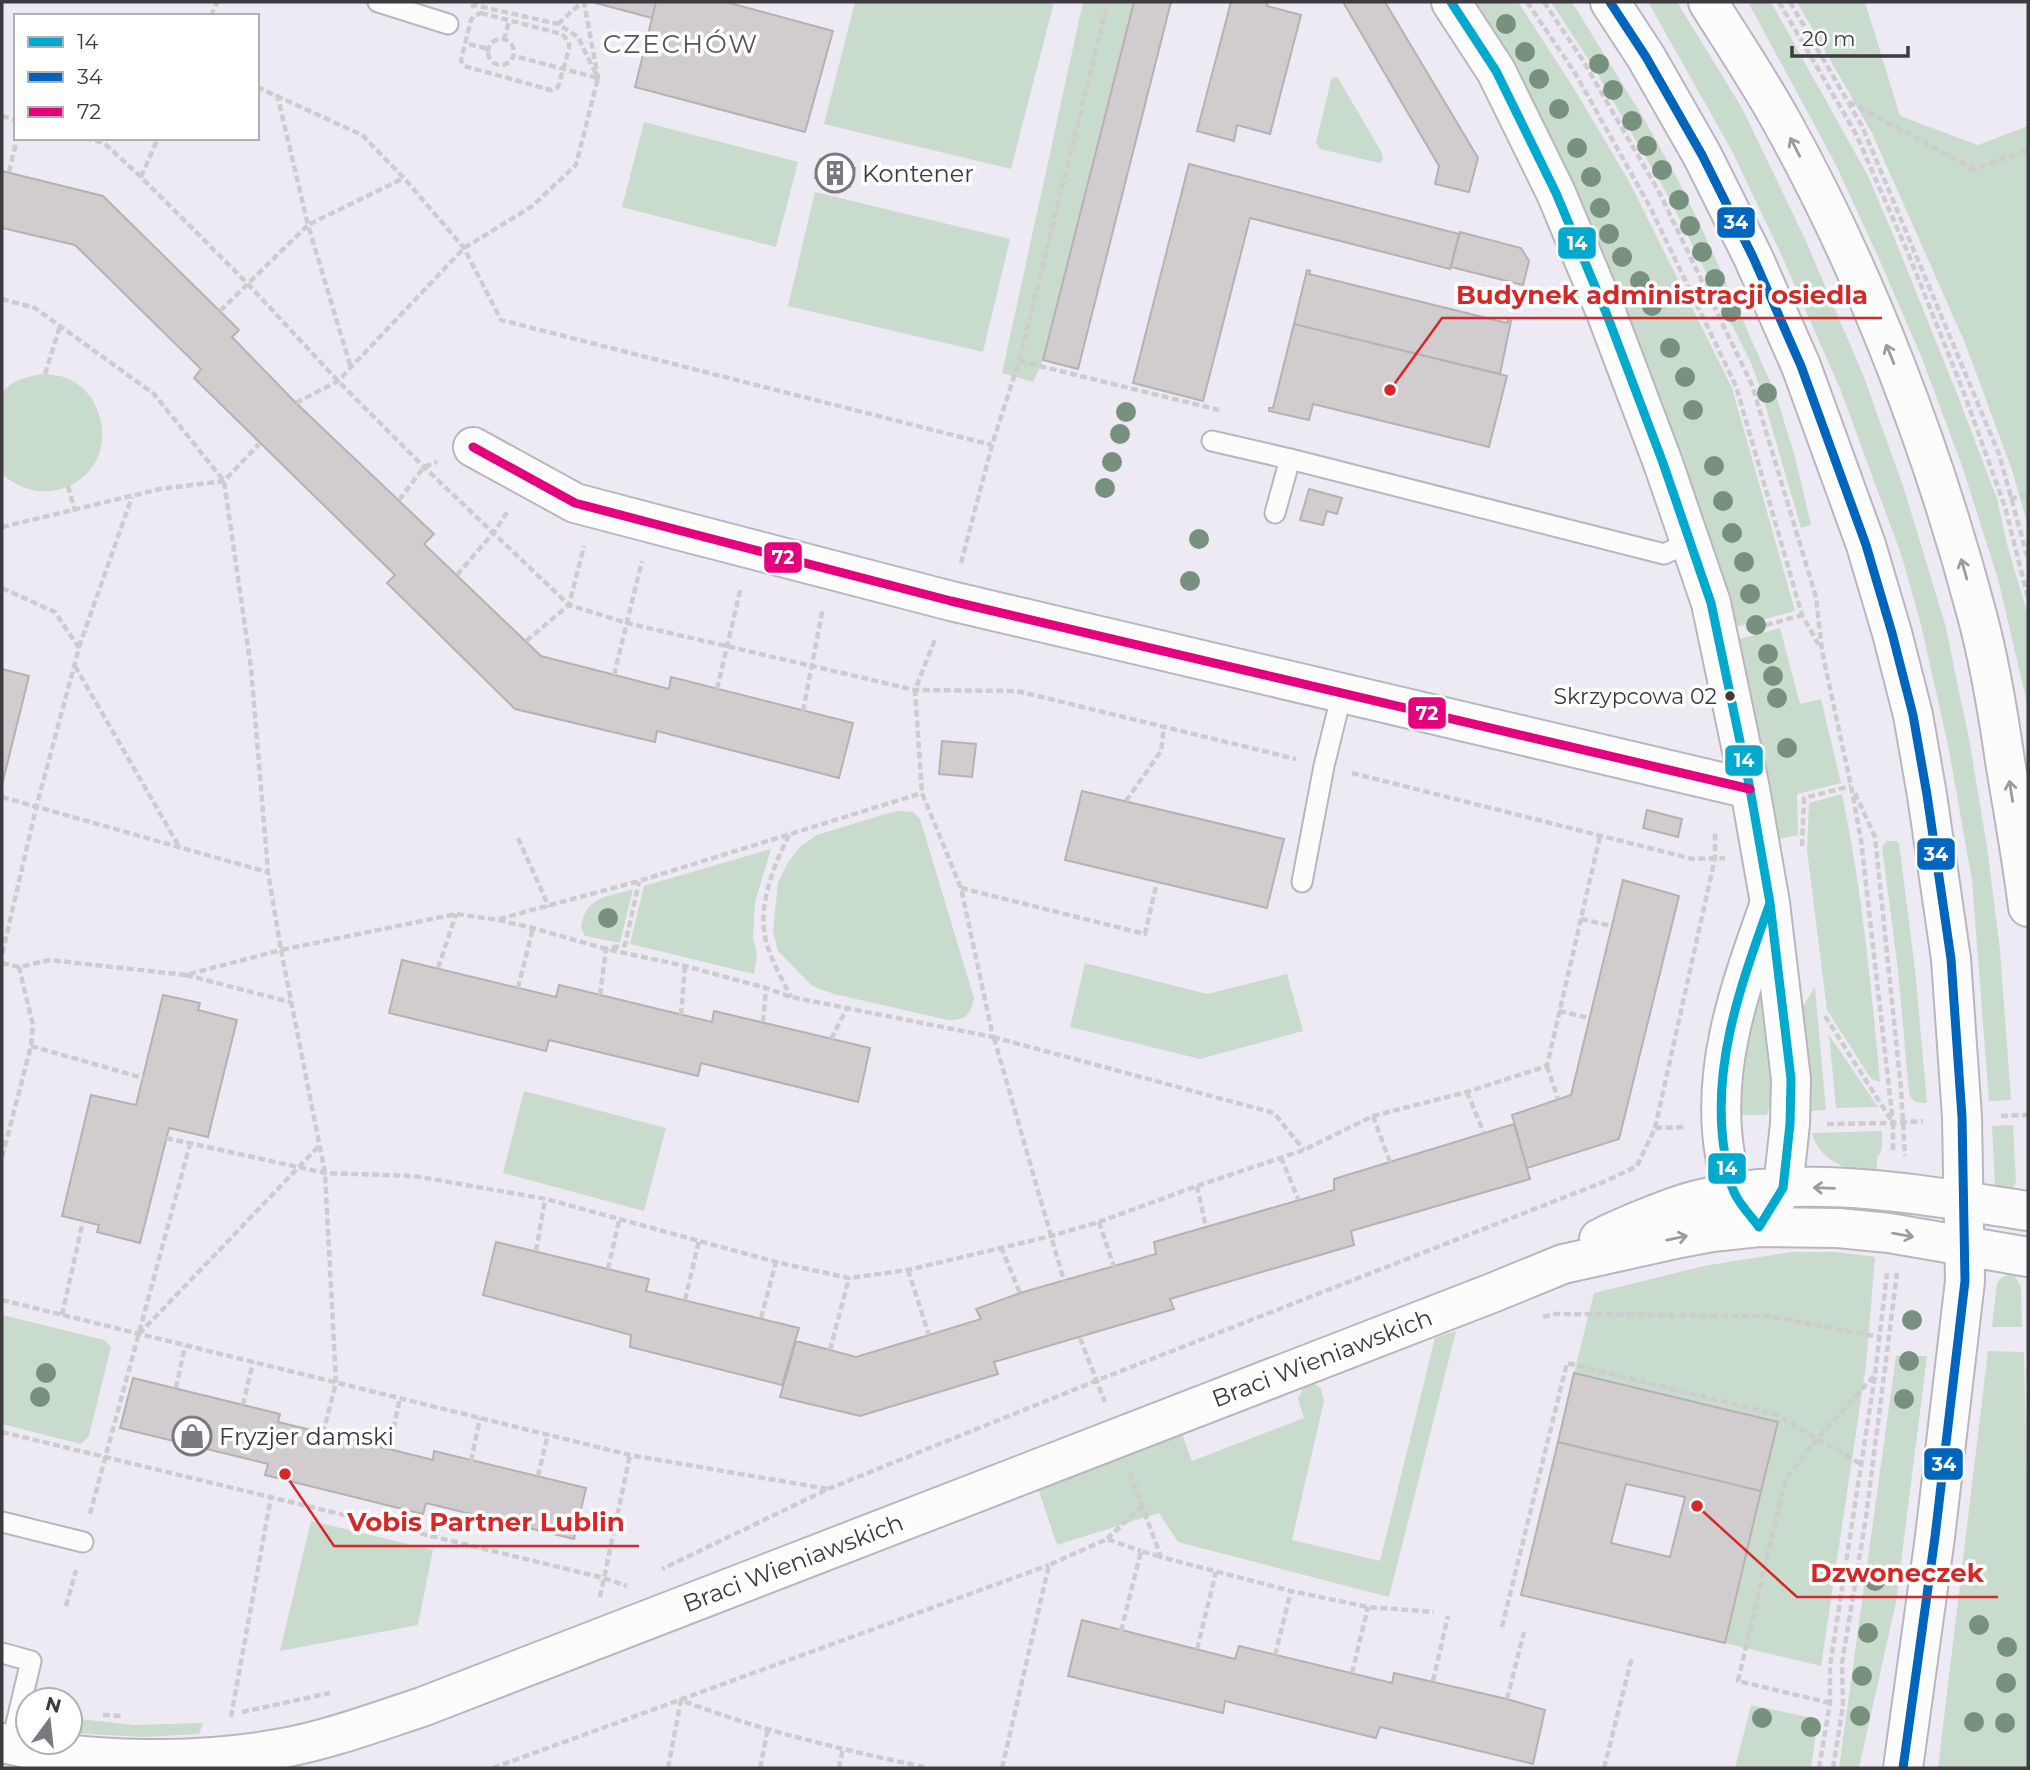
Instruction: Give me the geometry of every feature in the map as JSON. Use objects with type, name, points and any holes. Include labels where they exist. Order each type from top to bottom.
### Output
[{"type":"street","points":[[1451,2],[1496,71],[1556,193],[1663,463],[1711,603],[1732,784],[1770,903],[1791,1079],[1790,1125],[1783,1188],[1759,1227],[1734,1193],[1727,1171],[1720,1125],[1720,1093],[1741,983],[1770,903]]},
{"type":"street","points":[[1611,2],[1702,155],[1753,257],[1801,366],[1866,545],[1892,633],[1913,715],[1927,795],[1951,960],[1962,1117],[1965,1281],[1935,1537],[1903,1768]]},
{"type":"street","points":[[1708,2],[1783,123],[1819,193],[1885,342],[1922,438],[1978,618],[1996,704],[2028,907]]},
{"type":"street","points":[[474,447],[575,503],[951,601],[1732,784]]},
{"type":"street","name":"Braci Wieniawskich","points":[[1563,1264],[1602,1237],[1662,1211],[1694,1200],[1734,1193],[1783,1188],[1824,1188],[1904,1193],[2028,1211]]},
{"type":"street","name":"Braci Wieniawskich","points":[[6,1744],[117,1758],[170,1758],[236,1754],[296,1745],[341,1733],[422,1707],[1563,1264],[1691,1236],[1759,1227],[1839,1228],[1900,1234],[2028,1257]]},
{"type":"lane","points":[[378,2],[448,24]]},
{"type":"lane","points":[[1212,441],[1664,554],[1690,542]]},
{"type":"lane","points":[[1275,513],[1290,459]]},
{"type":"lane","points":[[1302,882],[1324,766],[1342,694]]},
{"type":"lane","points":[[2,1522],[83,1542]]},
{"type":"lane","points":[[2,1653],[31,1661],[6,1744]]},
{"type":"path","points":[[558,24],[583,2]]},
{"type":"path","points":[[296,403],[338,381],[464,248],[531,207],[576,165],[598,78],[583,2]]},
{"type":"path","points":[[1065,1281],[993,1037],[961,888],[922,793],[915,690],[951,601],[992,445],[1019,361],[1108,2]]},
{"type":"path","points":[[1527,2],[1575,73],[1650,207],[1736,386],[1802,615],[1822,651]]},
{"type":"path","points":[[1545,2],[1582,59],[1659,192],[1752,385],[1816,597],[1822,651],[1852,786],[1861,840],[1892,1123]]},
{"type":"path","points":[[1779,2],[1856,134],[1908,253],[1964,393],[2005,507],[2028,597]]},
{"type":"path","points":[[1790,2],[1862,126],[1999,454],[2028,559]]},
{"type":"path","points":[[448,24],[474,5],[558,24],[578,37],[598,78]]},
{"type":"path","points":[[481,13],[509,21],[566,37],[569,49],[558,88],[551,90],[464,66],[461,60],[474,16],[481,13]]},
{"type":"path","points":[[504,40],[509,21]]},
{"type":"path","points":[[504,40],[513,47],[514,56],[506,65],[497,65],[488,56],[488,49],[494,41],[504,40]]},
{"type":"path","points":[[465,43],[488,49]]},
{"type":"path","points":[[514,56],[598,78]]},
{"type":"path","points":[[495,75],[497,65]]},
{"type":"path","points":[[259,88],[362,135],[404,178],[464,248],[501,320],[992,445]]},
{"type":"path","points":[[277,94],[308,225],[351,365]]},
{"type":"path","points":[[1848,102],[1974,169],[2028,150]]},
{"type":"path","points":[[9,172],[17,140]]},
{"type":"path","points":[[141,177],[157,140]]},
{"type":"path","points":[[220,311],[308,225],[404,178]]},
{"type":"path","points":[[2,299],[35,308],[153,394],[224,481],[251,668],[268,872],[290,1002],[325,1173],[336,1382],[323,1433]]},
{"type":"path","points":[[45,374],[60,326]]},
{"type":"path","points":[[1019,361],[1229,412]]},
{"type":"path","points":[[2,527],[160,489],[224,481],[259,444]]},
{"type":"path","points":[[399,500],[424,467],[474,447]]},
{"type":"path","points":[[457,575],[494,533],[530,478]]},
{"type":"path","points":[[68,486],[75,510]]},
{"type":"path","points":[[2010,499],[2028,495]]},
{"type":"path","points":[[2,955],[36,808],[74,665],[132,497]]},
{"type":"path","points":[[526,640],[569,605],[594,508]]},
{"type":"path","points":[[614,675],[651,523]]},
{"type":"path","points":[[717,689],[749,548]]},
{"type":"path","points":[[803,711],[831,570]]},
{"type":"path","points":[[2,587],[55,612],[79,648]]},
{"type":"path","points":[[1749,630],[1802,615]]},
{"type":"path","points":[[74,665],[180,848]]},
{"type":"path","points":[[1126,801],[1161,751],[1164,727]]},
{"type":"path","points":[[652,1574],[828,1489],[1606,1181],[1637,1166],[1655,1128],[1732,784]]},
{"type":"path","points":[[1802,850],[1804,798],[1852,786]]},
{"type":"path","points":[[1852,786],[1875,838],[1901,1089],[1906,1170],[1904,1193]]},
{"type":"path","points":[[498,920],[639,881],[922,793]]},
{"type":"path","points":[[2,797],[268,872]]},
{"type":"path","points":[[789,834],[767,888],[765,939],[791,997]]},
{"type":"path","points":[[1558,1099],[1547,1066],[1600,836]]},
{"type":"path","points":[[518,838],[548,907]]},
{"type":"path","points":[[606,949],[625,945],[639,881]]},
{"type":"path","points":[[961,888],[1145,934],[1156,886]]},
{"type":"path","points":[[438,968],[456,914]]},
{"type":"path","points":[[186,975],[281,950],[456,914],[498,920],[606,949],[685,966],[791,997],[993,1037],[1274,1113],[1304,1150]]},
{"type":"path","points":[[1581,919],[1612,926]]},
{"type":"path","points":[[518,988],[533,928]]},
{"type":"path","points":[[600,995],[606,949]]},
{"type":"path","points":[[2,963],[19,967],[50,960],[186,975],[290,1002]]},
{"type":"path","points":[[681,1015],[685,966]]},
{"type":"path","points":[[2,1157],[31,1045],[33,1025],[19,967]]},
{"type":"path","points":[[764,1023],[766,988]]},
{"type":"path","points":[[831,1039],[847,1008]]},
{"type":"path","points":[[1559,1011],[1589,1018]]},
{"type":"path","points":[[1824,1026],[1822,1012],[1892,1123]]},
{"type":"path","points":[[31,1045],[143,1077]]},
{"type":"path","points":[[166,1138],[297,1169],[325,1173],[414,1175],[545,1199],[776,1262],[849,1278],[908,1270],[1099,1222],[1304,1150],[1374,1116],[1547,1066]]},
{"type":"path","points":[[1467,1091],[1484,1133]]},
{"type":"path","points":[[1790,1125],[1892,1123],[2028,1115]]},
{"type":"path","points":[[1374,1116],[1390,1162]]},
{"type":"path","points":[[1655,1128],[1720,1125]]},
{"type":"path","points":[[66,1606],[190,1144]]},
{"type":"path","points":[[138,1335],[320,1146]]},
{"type":"path","points":[[1281,1157],[1298,1199]]},
{"type":"path","points":[[1197,1186],[1206,1227]]},
{"type":"path","points":[[536,1251],[545,1199]]},
{"type":"path","points":[[608,1269],[619,1220]]},
{"type":"path","points":[[62,1315],[83,1221]]},
{"type":"path","points":[[1099,1222],[1114,1267]]},
{"type":"path","points":[[1833,1768],[1843,1705],[1842,1663],[1866,1517],[1900,1234]]},
{"type":"path","points":[[685,1300],[699,1241]]},
{"type":"path","points":[[1001,1247],[1020,1293]]},
{"type":"path","points":[[761,1318],[776,1262]]},
{"type":"path","points":[[908,1270],[929,1335]]},
{"type":"path","points":[[830,1350],[849,1278]]},
{"type":"path","points":[[2,1300],[630,1455],[828,1489]]},
{"type":"path","points":[[1531,1320],[1555,1314],[1767,1316],[1880,1337],[1830,1666],[1829,1703],[1819,1768]]},
{"type":"path","points":[[176,1388],[185,1346]]},
{"type":"path","points":[[243,1405],[253,1362]]},
{"type":"path","points":[[1502,1627],[1567,1363],[1775,1414],[1861,1464]]},
{"type":"path","points":[[1829,1703],[1738,1681],[1785,1480],[1817,1438],[1875,1375]]},
{"type":"path","points":[[389,1449],[400,1398]]},
{"type":"path","points":[[471,1461],[480,1418]]},
{"type":"path","points":[[2,1432],[604,1578],[627,1586],[618,1590]]},
{"type":"path","points":[[538,1476],[548,1434]]},
{"type":"path","points":[[609,1593],[600,1597],[630,1455]]},
{"type":"path","points":[[236,1754],[231,1714],[271,1497]]},
{"type":"path","points":[[493,1768],[1049,1565],[1107,1539],[1141,1507]]},
{"type":"path","points":[[1147,1521],[1161,1557]]},
{"type":"path","points":[[1107,1539],[1161,1557],[1291,1591],[1368,1607],[1434,1612]]},
{"type":"path","points":[[1121,1631],[1141,1551]]},
{"type":"path","points":[[1002,1768],[1049,1565]]},
{"type":"path","points":[[1197,1648],[1216,1572]]},
{"type":"path","points":[[1275,1655],[1291,1591]]},
{"type":"path","points":[[1352,1673],[1368,1607]]},
{"type":"path","points":[[1433,1681],[1448,1616]]},
{"type":"path","points":[[1507,1699],[1524,1632]]},
{"type":"path","points":[[1604,1768],[1632,1657]]},
{"type":"path","points":[[231,1714],[338,1691]]},
{"type":"path","points":[[681,1700],[768,1729],[928,1768]]},
{"type":"path","points":[[668,1768],[681,1700]]},
{"type":"path","points":[[98,1715],[133,1717]]},
{"type":"path","points":[[760,1768],[768,1729]]},
{"type":"path","points":[[839,1768],[843,1748]]},
{"type":"green space","points":[[855,2],[1054,2],[1011,169],[824,124]]},
{"type":"green space","points":[[1083,2],[1134,2],[1043,360],[1033,382],[1002,373]]},
{"type":"green space","points":[[1467,2],[1518,2],[1630,183],[1732,388],[1795,611],[1733,628],[1678,445],[1621,303]]},
{"type":"green space","points":[[1551,2],[1572,2],[1678,180],[1776,395],[1795,457],[1811,525],[1801,528],[1751,363],[1668,196],[1594,68]]},
{"type":"green space","points":[[1648,2],[1677,2],[1742,108],[1805,239],[1864,377],[1904,489],[1945,624],[1969,739],[1987,847],[2000,950],[2011,1100],[1989,1101],[1972,880],[1948,745],[1921,625],[1902,557],[1841,391],[1781,254],[1732,151]]},
{"type":"green space","points":[[1748,2],[1771,2],[1868,176],[1958,396],[1997,499],[2028,615],[2028,707],[1998,579],[1962,466],[1921,356],[1836,165]]},
{"type":"green space","points":[[1797,2],[1865,2],[1900,116],[1978,145],[2028,126],[2028,526],[2012,470],[1965,343],[1872,133]]},
{"type":"green space","points":[[1338,78],[1382,153],[1383,160],[1379,163],[1320,149],[1316,143],[1331,80]]},
{"type":"green space","points":[[644,122],[798,162],[776,247],[622,207]]},
{"type":"green space","points":[[815,192],[1010,239],[983,352],[788,306]]},
{"type":"green space","points":[[45,374],[64,377],[84,390],[96,407],[102,430],[100,450],[92,467],[79,481],[62,489],[42,491],[22,487],[2,474],[2,392],[22,379]]},
{"type":"green space","points":[[1780,628],[1800,704],[1821,699],[1841,783],[1797,794],[1798,835],[1779,839],[1754,709],[1736,640]]},
{"type":"green space","points":[[1842,794],[1860,901],[1880,1082],[1871,1079],[1827,1010],[1807,850],[1809,803]]},
{"type":"green space","points":[[899,811],[913,812],[920,819],[974,998],[969,1013],[959,1019],[948,1020],[834,994],[812,986],[778,951],[773,931],[778,882],[801,846],[817,835]]},
{"type":"green space","points":[[1886,841],[1899,843],[1915,969],[1927,1103],[1915,1102],[1909,1093],[1898,970],[1882,847]]},
{"type":"green space","points":[[771,849],[755,902],[753,938],[757,954],[754,974],[630,944],[644,886]]},
{"type":"green space","points":[[633,889],[620,943],[585,936],[581,928],[583,917],[592,904],[606,896]]},
{"type":"green space","points":[[1085,963],[1207,994],[1287,974],[1303,1031],[1200,1059],[1070,1027]]},
{"type":"green space","points":[[1765,984],[1773,1095],[1767,1115],[1728,1115],[1752,994]]},
{"type":"green space","points":[[1815,987],[1826,1110],[1810,1111],[1800,1011]]},
{"type":"green space","points":[[1829,1035],[1878,1107],[1836,1108]]},
{"type":"green space","points":[[524,1091],[666,1128],[644,1211],[503,1173]]},
{"type":"green space","points":[[2013,1125],[2016,1183],[2009,1192],[2001,1192],[1995,1186],[1992,1126]]},
{"type":"green space","points":[[1882,1131],[1877,1170],[1856,1170],[1837,1164],[1822,1151],[1812,1133]]},
{"type":"green space","points":[[1791,1252],[1836,1252],[1875,1257],[1866,1366],[1821,1666],[1725,1643],[1778,1422],[1574,1373],[1594,1293],[1704,1266]]},
{"type":"green space","points":[[2010,1274],[2015,1276],[2021,1287],[2022,1327],[1992,1327],[1997,1283]]},
{"type":"green space","points":[[2,1315],[104,1340],[111,1347],[89,1436],[81,1444],[2,1424]]},
{"type":"green space","points":[[1456,1331],[1389,1597],[1178,1542],[1159,1513],[1057,1545],[1038,1488],[1182,1434],[1192,1461],[1304,1418],[1298,1399],[1304,1385],[1313,1382],[1321,1389],[1324,1401],[1292,1540],[1380,1561],[1435,1338]]},
{"type":"green space","points":[[1988,1351],[2024,1352],[2028,1535],[2028,1768],[1938,1768]]},
{"type":"green space","points":[[1896,1356],[1927,1356],[1896,1602],[1859,1768],[1839,1768]]},
{"type":"green space","points":[[311,1521],[433,1550],[418,1625],[280,1651]]},
{"type":"green space","points":[[1751,1705],[1818,1719],[1811,1768],[1735,1768]]},
{"type":"green space","points":[[84,1720],[135,1725],[203,1723],[199,1734],[143,1737],[84,1734]]},
{"type":"building","points":[[592,2],[656,2],[652,18]]},
{"type":"building","points":[[656,2],[726,2],[833,31],[805,132],[635,87]]},
{"type":"building","points":[[1134,2],[1171,2],[1078,369],[1043,360]]},
{"type":"building","points":[[1231,2],[1268,2],[1267,6],[1301,15],[1270,134],[1237,125],[1234,141],[1197,131]]},
{"type":"building","points":[[1343,2],[1385,2],[1478,158],[1469,192],[1435,184],[1439,166]]},
{"type":"building","name":"Kontener","points":[[820,159],[855,168],[850,187],[815,178]]},
{"type":"building","points":[[1189,164],[1459,234],[1450,269],[1250,218],[1203,401],[1133,383]]},
{"type":"building","points":[[2,171],[103,196],[239,330],[232,337],[296,403],[434,534],[424,544],[541,656],[669,689],[671,677],[853,723],[839,778],[657,731],[655,742],[515,709],[387,583],[395,575],[194,378],[201,369],[75,245],[2,228]]},
{"type":"building","points":[[1460,232],[1521,248],[1529,261],[1523,285],[1451,267]]},
{"type":"building","points":[[1307,270],[1310,271],[1309,274],[1507,323],[1508,320],[1511,321],[1500,374],[1294,324]]},
{"type":"building","points":[[1294,324],[1507,376],[1489,447],[1313,404],[1309,420],[1269,411],[1269,408],[1273,408]]},
{"type":"building","points":[[1309,489],[1342,498],[1337,514],[1327,511],[1323,525],[1300,520]]},
{"type":"building","points":[[2,669],[29,676],[2,785]]},
{"type":"building","points":[[942,741],[976,744],[972,777],[939,774]]},
{"type":"building","points":[[1082,791],[1284,839],[1267,908],[1065,860]]},
{"type":"building","points":[[1647,810],[1682,819],[1678,837],[1643,828]]},
{"type":"building","points":[[1623,880],[1679,896],[1619,1139],[1527,1168],[1512,1115],[1571,1095]]},
{"type":"building","points":[[402,960],[556,997],[559,985],[712,1022],[714,1011],[870,1048],[858,1102],[701,1063],[698,1076],[549,1040],[546,1051],[389,1013]]},
{"type":"building","points":[[163,995],[200,1003],[198,1010],[237,1020],[208,1137],[169,1128],[140,1243],[97,1232],[99,1225],[62,1216],[91,1095],[136,1105]]},
{"type":"building","points":[[1514,1124],[1530,1179],[1351,1231],[1354,1245],[1170,1299],[1174,1309],[994,1362],[998,1374],[860,1416],[780,1397],[796,1341],[856,1357],[929,1335],[981,1319],[976,1309],[1020,1293],[1156,1254],[1154,1242],[1334,1190],[1334,1179]]},
{"type":"building","points":[[496,1242],[649,1279],[646,1291],[799,1328],[782,1385],[630,1347],[631,1335],[483,1295]]},
{"type":"building","points":[[1574,1373],[1778,1422],[1761,1491],[1558,1442]]},
{"type":"building","points":[[133,1378],[280,1414],[278,1422],[433,1460],[434,1451],[586,1488],[574,1539],[426,1503],[423,1514],[265,1475],[268,1464],[120,1428]]},
{"type":"building","points":[[1558,1442],[1761,1491],[1725,1643],[1521,1595]],"holes":[[[1626,1484],[1685,1497],[1670,1557],[1611,1543]]]},
{"type":"building","points":[[1082,1620],[1235,1659],[1239,1646],[1392,1683],[1394,1673],[1545,1710],[1533,1764],[1380,1727],[1376,1738],[1225,1701],[1223,1713],[1068,1676]]},
{"type":"transit line","name":"14","points":[[1451,2],[1496,71],[1556,193],[1607,315],[1663,463],[1711,603],[1750,789],[1770,903],[1791,1079],[1790,1124],[1783,1188],[1759,1227],[1739,1201],[1729,1178],[1721,1122],[1722,1090],[1731,1027],[1770,903]]},
{"type":"transit line","name":"34","points":[[1610,2],[1646,57],[1702,155],[1753,257],[1801,366],[1866,545],[1892,633],[1913,715],[1927,795],[1951,959],[1962,1117],[1965,1281],[1935,1537],[1903,1768]]},
{"type":"transit line","name":"72","points":[[473,447],[575,503],[951,601],[1750,789]]},
{"type":"place","name":"Kontener","points":[[835,173]]},
{"type":"place","name":"Budynek administracji osiedla","points":[[1390,390]]},
{"type":"place","name":"Skrzypcowa 02","points":[[1730,696]]},
{"type":"place","name":"Fryzjer damski","points":[[192,1436]]},
{"type":"place","name":"Vobis Partner Lublin","points":[[285,1474]]},
{"type":"place","name":"Dzwoneczek","points":[[1697,1506]]},
{"type":"district","name":"CZECHÓW","points":[[681,44]]}]
